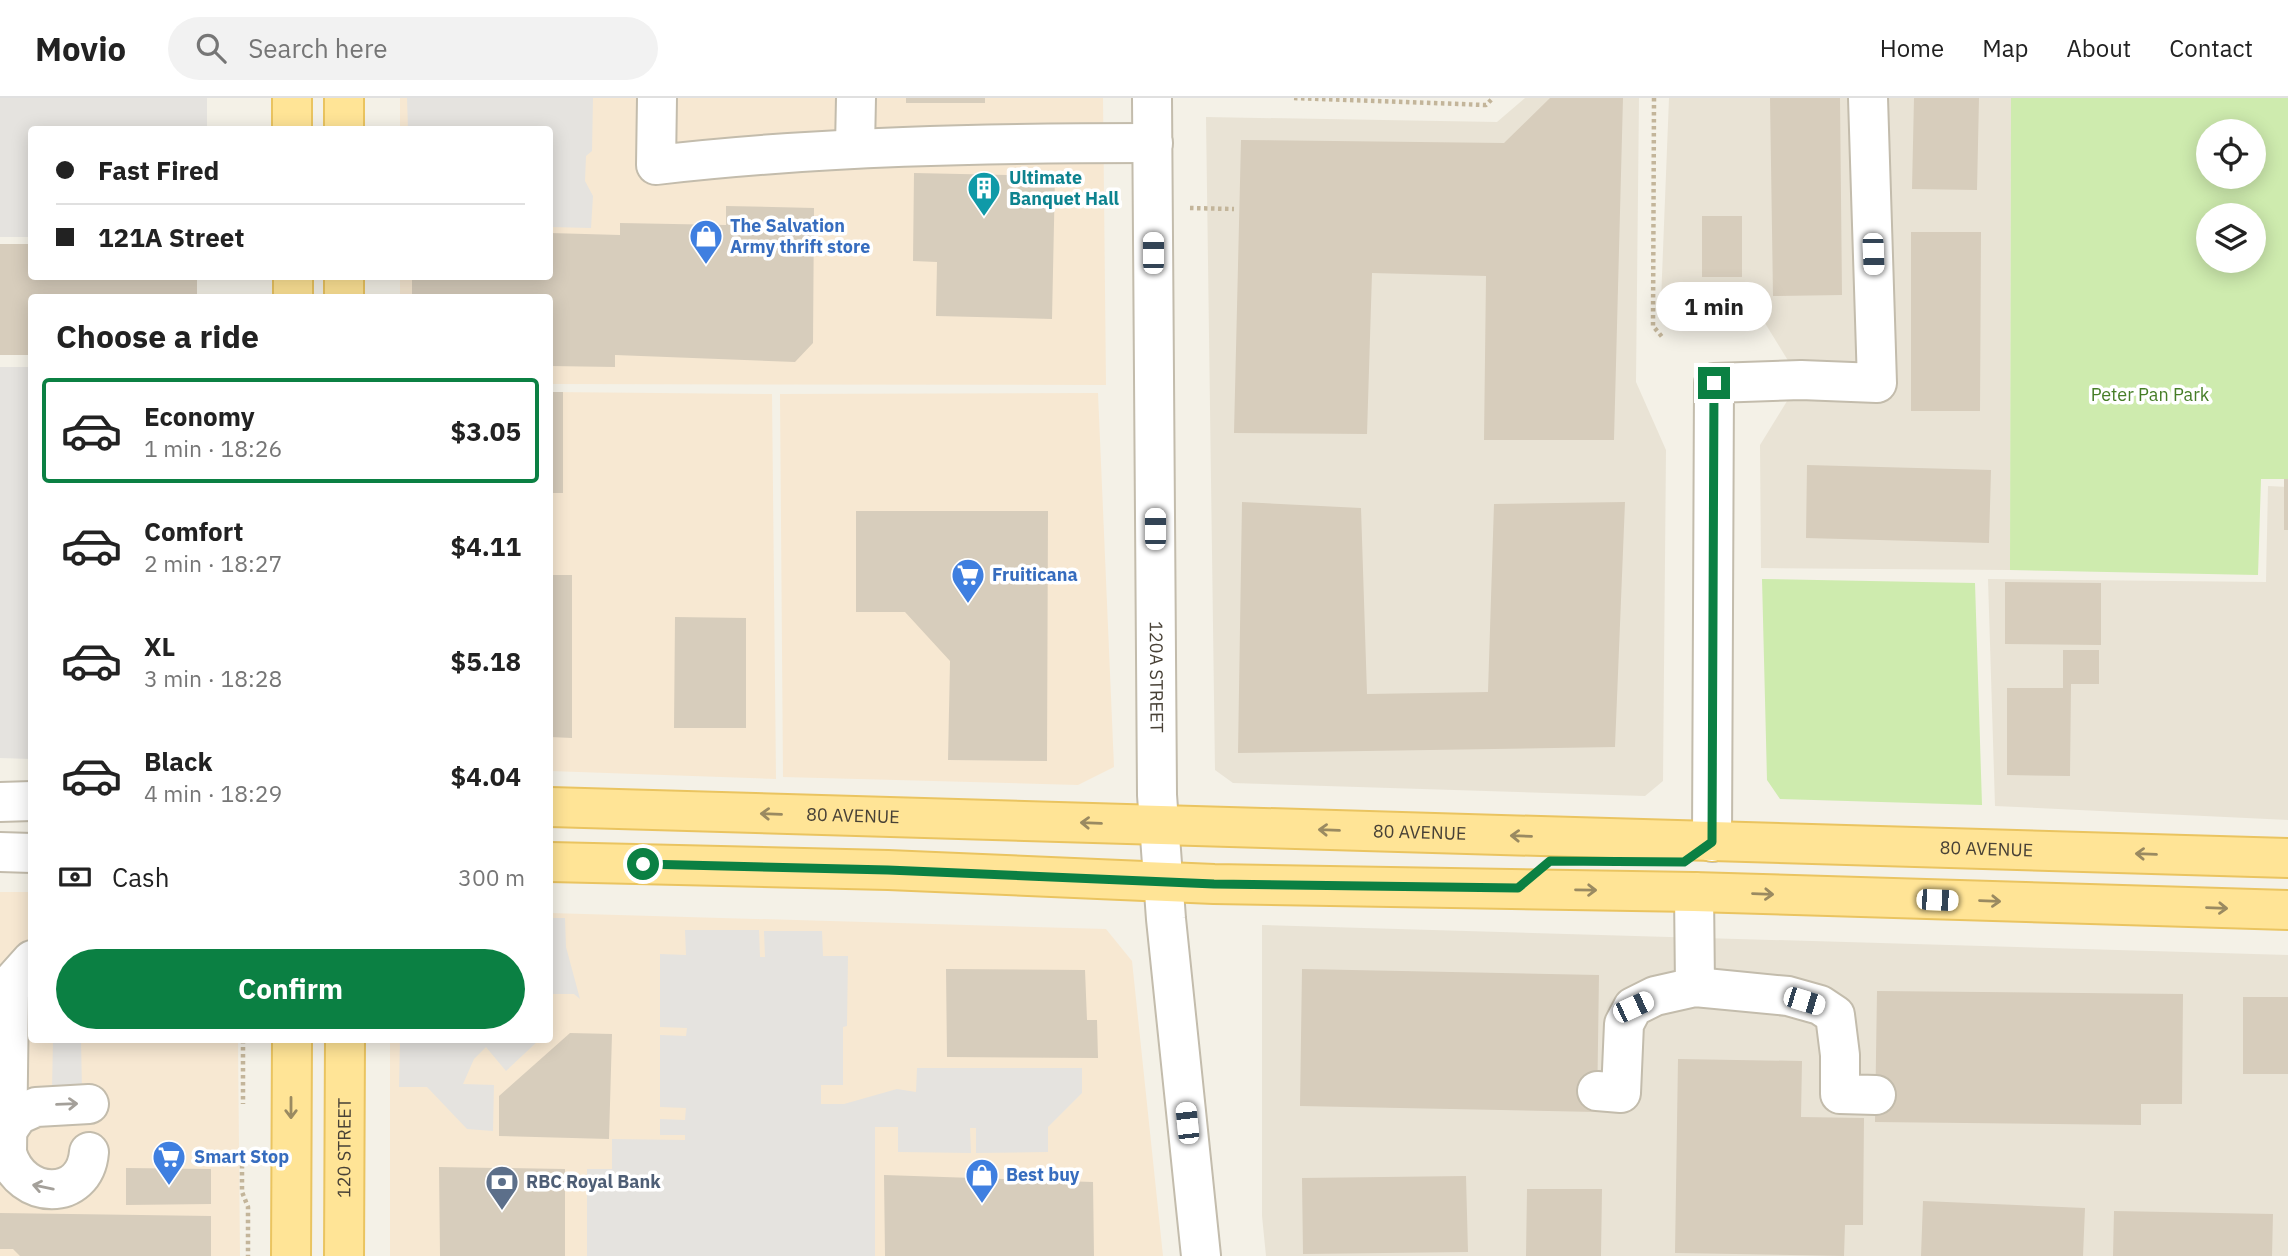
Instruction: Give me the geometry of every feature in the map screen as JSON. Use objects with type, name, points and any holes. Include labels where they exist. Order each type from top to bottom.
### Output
[{"type":"main road","points":[[292,98],[292,126]]},
{"type":"main road","points":[[344,98],[344,126]]},
{"type":"main road","name":"80 AVENUE","points":[[553,807],[2288,858]]},
{"type":"main road","points":[[1518,888],[1550,861],[1684,862],[1712,842]]},
{"type":"main road","points":[[1694,892],[1745,864],[2016,870],[2072,852]]},
{"type":"main road","points":[[553,862],[888,870],[1163,882],[1694,892],[2288,910]]},
{"type":"main road","points":[[291,1256],[292,1043]]},
{"type":"main road","name":"120 STREET","points":[[344,1256],[345,1043]]},
{"type":"street","points":[[657,98],[656,165],[753,154],[855,148],[1153,143]]},
{"type":"street","points":[[855,148],[856,98]]},
{"type":"street","name":"120A STREET","points":[[1152,98],[1159,825],[1200,1256]]},
{"type":"street","points":[[1712,842],[1714,383],[1801,380],[1877,383],[1868,98]]},
{"type":"street","points":[[0,802],[28,802]]},
{"type":"street","points":[[0,852],[28,853]]},
{"type":"street","points":[[1694,892],[1695,987]]},
{"type":"street","points":[[28,964],[15,979],[9,993],[7,1153],[11,1167],[27,1184],[53,1190],[75,1181],[84,1172],[89,1152]]},
{"type":"street","points":[[1597,1091],[1621,1093],[1624,1024],[1633,1007],[1655,996],[1695,987],[1788,996],[1820,1005],[1835,1015],[1840,1055],[1840,1094],[1876,1095]]},
{"type":"street","points":[[7,1131],[18,1115],[36,1107],[89,1104]]},
{"type":"path","points":[[1294,98],[1486,105],[1493,98]]},
{"type":"path","points":[[1654,98],[1653,326],[1663,338]]},
{"type":"path","points":[[1189,208],[1234,209]]},
{"type":"path","points":[[243,1043],[243,1104]]},
{"type":"path","points":[[242,1158],[242,1192],[248,1207],[248,1256]]},
{"type":"shaded area","points":[[0,98],[207,98],[207,126],[28,126],[28,237],[0,237]]},
{"type":"shaded area","points":[[400,98],[1103,98],[1106,385],[553,384],[553,294],[400,294],[400,280],[553,280],[553,126],[400,126]]},
{"type":"shaded area","points":[[407,98],[593,98],[592,151],[586,156],[585,181],[593,196],[591,228],[553,227],[553,126],[408,126]]},
{"type":"shaded area","points":[[1525,98],[1639,98],[1636,382],[1666,450],[1663,781],[1645,796],[1233,783],[1215,770],[1206,117],[1497,122]]},
{"type":"shaded area","points":[[1669,98],[2011,98],[2010,570],[1761,568],[1760,445],[1800,380],[1752,302],[1661,301]]},
{"type":"shaded area","points":[[0,367],[28,367],[28,759],[0,758]]},
{"type":"shaded area","points":[[553,392],[772,394],[776,779],[553,771]]},
{"type":"shaded area","points":[[1098,393],[1114,767],[1078,785],[783,777],[780,394]]},
{"type":"shaded area","points":[[2268,486],[2288,487],[2288,820],[1995,806],[1988,579],[2266,582]]},
{"type":"shaded area","points":[[0,892],[28,892],[28,1043],[238,1043],[240,1256],[0,1256]]},
{"type":"shaded area","points":[[553,913],[1106,929],[1132,961],[1163,1256],[390,1256],[390,1043],[553,1043]]},
{"type":"shaded area","points":[[553,918],[565,918],[566,947],[580,999],[574,994],[553,994]]},
{"type":"shaded area","points":[[1262,925],[2288,955],[2288,1256],[1266,1256],[1262,1216]]},
{"type":"shaded area","points":[[685,930],[759,930],[760,957],[765,957],[764,931],[822,931],[823,956],[848,956],[847,1026],[843,1027],[843,1085],[821,1085],[821,1104],[844,1104],[897,1089],[916,1092],[917,1068],[1082,1068],[1082,1093],[1048,1127],[1048,1152],[976,1153],[976,1128],[970,1128],[971,1153],[898,1152],[898,1127],[875,1127],[875,1256],[587,1256],[587,1169],[612,1169],[612,1139],[685,1140],[685,1135],[660,1135],[660,1119],[685,1120],[686,1108],[660,1107],[660,1035],[686,1036],[687,1028],[660,1027],[660,954],[686,955]]},
{"type":"shaded area","points":[[53,1043],[81,1043],[82,1090],[52,1090]]},
{"type":"shaded area","points":[[400,1043],[536,1043],[506,1071],[486,1047],[474,1059],[463,1084],[494,1085],[493,1131],[467,1129],[427,1087],[399,1087]]},
{"type":"green space","name":"Peter Pan Park","points":[[2011,98],[2288,98],[2288,479],[2261,479],[2258,575],[2010,570]]},
{"type":"green space","points":[[1762,579],[1975,583],[1982,805],[1780,799],[1767,780]]},
{"type":"building","points":[[906,98],[985,98],[985,103],[906,103]]},
{"type":"building","points":[[1550,98],[1623,98],[1614,440],[1484,440],[1486,276],[1372,273],[1367,434],[1234,433],[1241,140],[1504,143]]},
{"type":"building","points":[[1770,98],[1840,98],[1842,295],[1773,296]]},
{"type":"building","points":[[1914,98],[1979,98],[1977,190],[1912,189]]},
{"type":"building","name":"Ultimate Banquet Hall","points":[[914,173],[1055,176],[1052,319],[936,316],[937,262],[913,261]]},
{"type":"building","points":[[726,206],[814,208],[813,343],[795,362],[615,355],[615,367],[553,366],[553,294],[412,294],[412,280],[553,280],[553,233],[620,235],[620,223],[726,225]]},
{"type":"building","points":[[1702,216],[1742,216],[1742,277],[1702,277]]},
{"type":"building","points":[[1911,232],[1981,232],[1980,411],[1911,411]]},
{"type":"building","points":[[0,244],[28,244],[28,280],[197,280],[197,294],[28,294],[28,355],[0,355]]},
{"type":"building","points":[[553,392],[563,392],[563,493],[553,493]]},
{"type":"building","points":[[1807,465],[1991,470],[1989,543],[1806,538]]},
{"type":"building","points":[[2284,479],[2288,479],[2288,530],[2284,530]]},
{"type":"building","points":[[1242,502],[1361,508],[1367,694],[1488,692],[1494,504],[1625,502],[1615,747],[1238,753]]},
{"type":"building","points":[[856,511],[1048,511],[1047,761],[948,760],[950,661],[905,612],[856,612]]},
{"type":"building","points":[[553,575],[572,575],[572,738],[553,737]]},
{"type":"building","points":[[2005,582],[2101,583],[2101,645],[2005,644]]},
{"type":"building","points":[[675,617],[746,618],[746,728],[674,728]]},
{"type":"building","points":[[2063,650],[2099,650],[2099,684],[2071,684],[2070,776],[2007,775],[2007,688],[2063,688]]},
{"type":"building","points":[[946,969],[1085,970],[1087,1020],[1097,1020],[1098,1058],[947,1057]]},
{"type":"building","points":[[1302,969],[1599,975],[1597,1112],[1300,1106]]},
{"type":"building","points":[[1877,991],[2183,994],[2182,1104],[2141,1104],[2141,1125],[1875,1122]]},
{"type":"building","points":[[2243,997],[2288,997],[2288,1074],[2243,1074]]},
{"type":"building","points":[[570,1033],[612,1034],[609,1139],[499,1136],[499,1096]]},
{"type":"building","points":[[1678,1059],[1802,1061],[1801,1117],[1864,1118],[1863,1225],[1845,1225],[1844,1256],[1675,1253]]},
{"type":"building","name":"RBC Royal Bank","points":[[439,1167],[565,1169],[565,1256],[440,1256]]},
{"type":"building","name":"Smart Stop","points":[[126,1168],[211,1169],[211,1204],[126,1205]]},
{"type":"building","points":[[884,1175],[1093,1182],[1094,1256],[885,1256]]},
{"type":"building","points":[[1466,1176],[1468,1252],[1303,1254],[1302,1178]]},
{"type":"building","points":[[1527,1189],[1602,1189],[1601,1256],[1526,1256]]},
{"type":"building","points":[[1923,1201],[2085,1208],[2083,1256],[1921,1256]]},
{"type":"building","points":[[2114,1211],[2273,1214],[2272,1256],[2113,1256]]},
{"type":"building","points":[[0,1213],[211,1216],[211,1256],[20,1256],[13,1249],[0,1249]]},
{"type":"place","name":"Ultimate Banquet Hall","points":[[984,218]]},
{"type":"place","name":"The Salvation Army thrift store","points":[[706,266]]},
{"type":"place","name":"Fruiticana","points":[[968,605]]},
{"type":"place","name":"Smart Stop","points":[[169,1187]]},
{"type":"place","name":"Best buy","points":[[982,1205]]},
{"type":"place","name":"RBC Royal Bank","points":[[502,1212]]},
{"type":"route","points":[[643,864],[888,870],[1214,884],[1518,888],[1550,861],[1684,862],[1712,842],[1714,383]]}]
